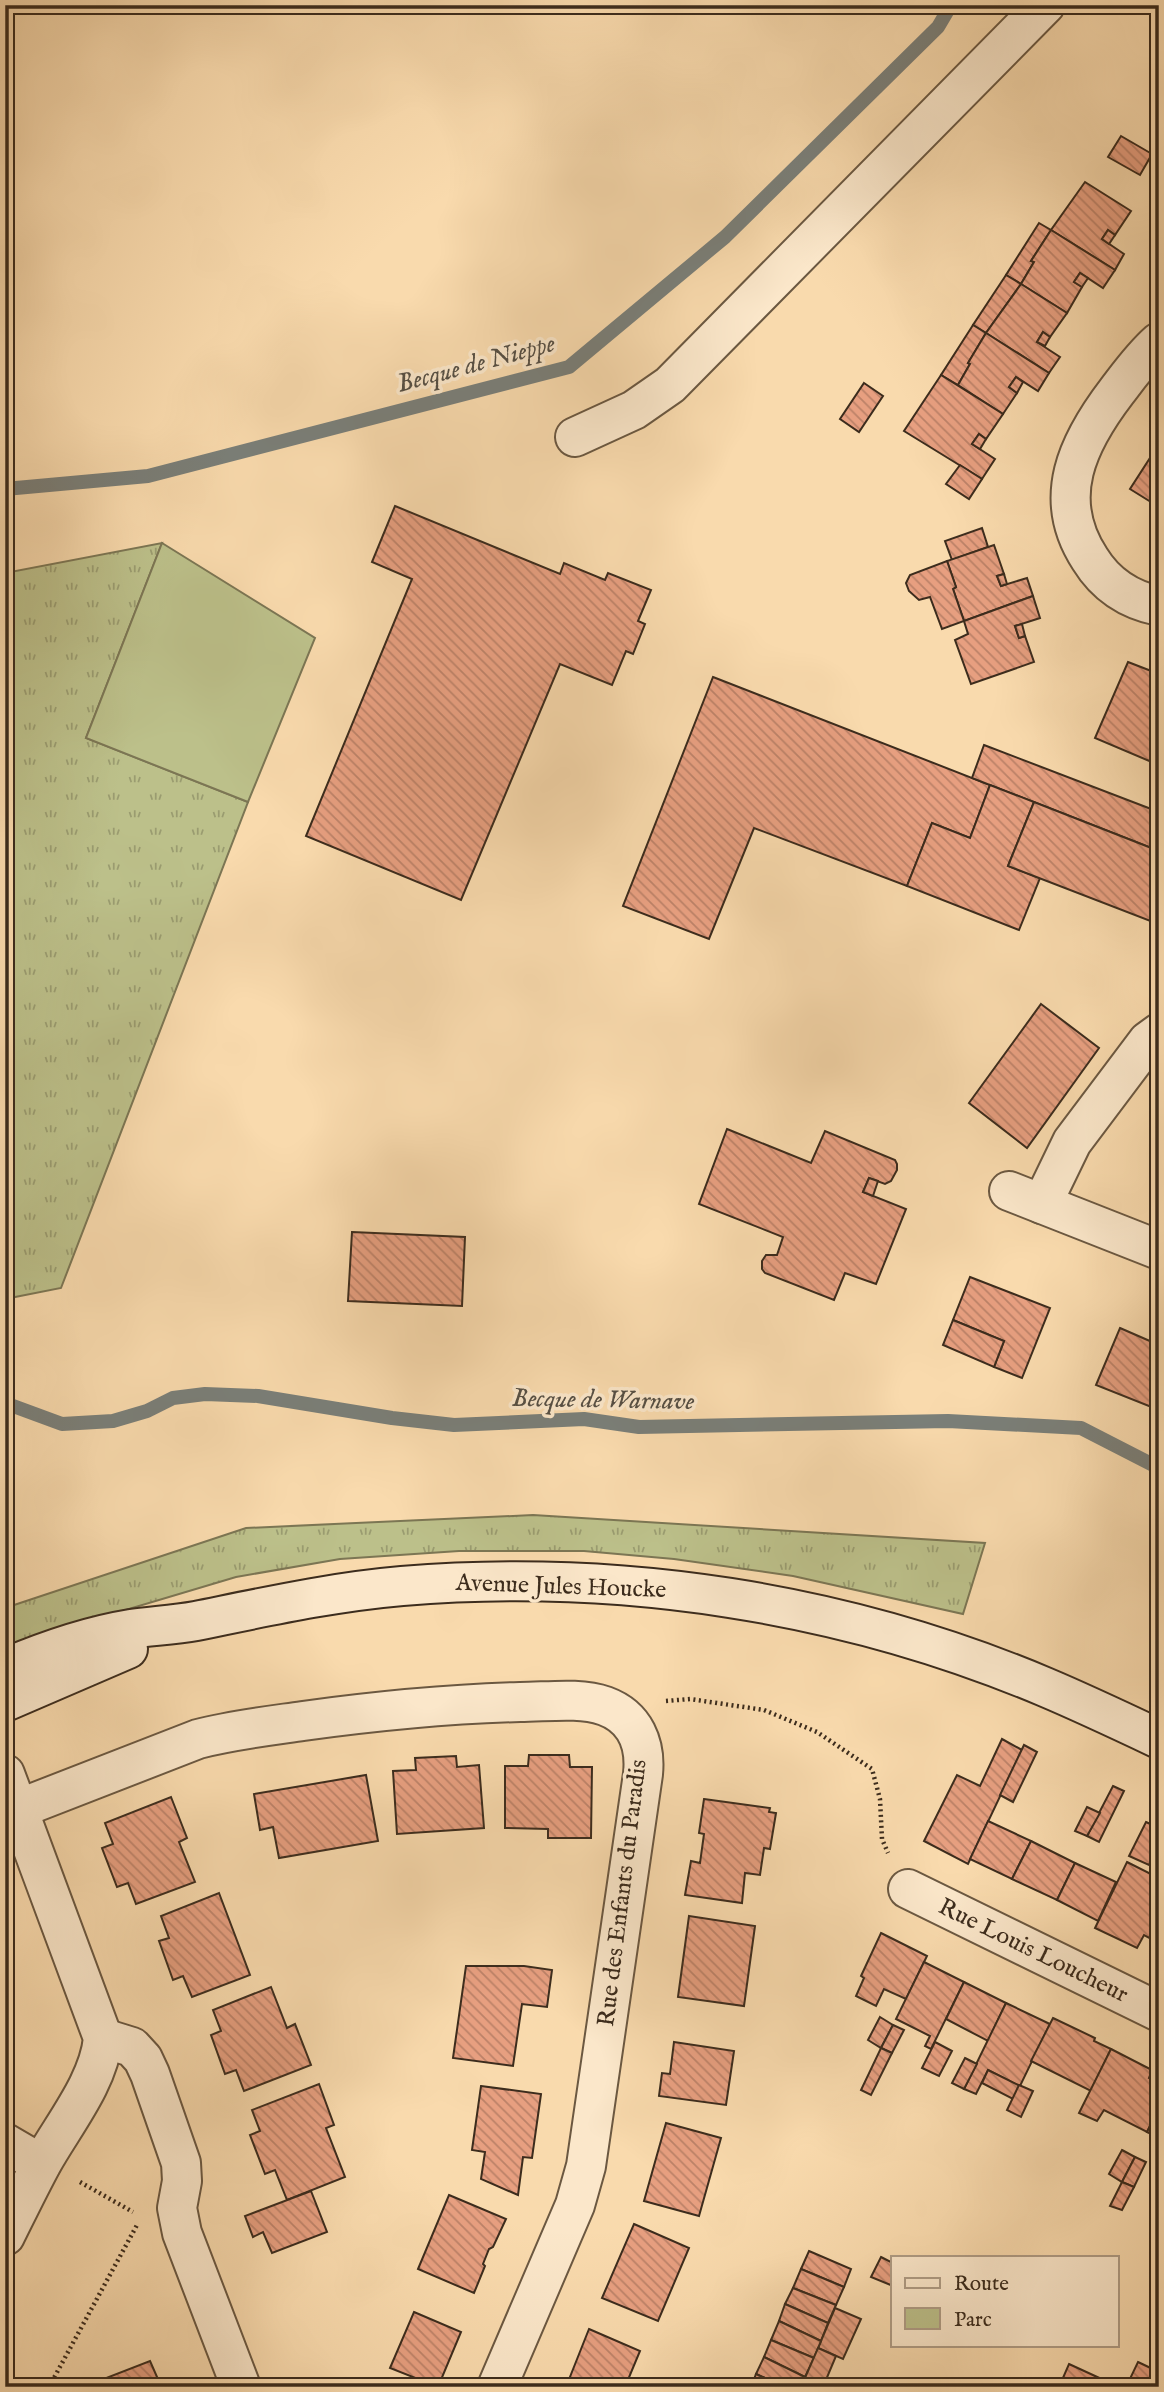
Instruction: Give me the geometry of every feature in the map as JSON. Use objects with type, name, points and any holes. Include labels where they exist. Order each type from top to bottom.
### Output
[{"type":"street","points":[[575,437],[634,410],[670,385],[1045,5]]},
{"type":"street","points":[[1159,342],[1144,355],[1094,421],[1081,445],[1070,494],[1074,522],[1083,549],[1097,570],[1113,587],[1129,597],[1159,606]]},
{"type":"street","points":[[1159,1033],[1148,1041],[1078,1133],[1063,1158],[1025,1197],[1159,1250]]},
{"type":"street","name":"Avenue Jules Houcke","points":[[5,1668],[96,1637],[130,1629],[194,1621],[282,1602],[457,1583],[584,1583],[689,1592],[778,1606],[911,1639],[1043,1686],[1159,1740]]},
{"type":"street","name":"Avenue Jules Houcke","points":[[5,1702],[194,1621]]},
{"type":"street","points":[[18,1809],[198,1739],[228,1731],[447,1704],[591,1702],[617,1711]]},
{"type":"street","name":"Rue des Enfants du Paradis","points":[[497,2387],[575,2205],[586,2166],[644,1762],[637,1732],[617,1711]]},
{"type":"street","points":[[5,1773],[103,2038],[95,2072],[57,2171],[5,2236]]},
{"type":"street","name":"Rue Louis Loucheur","points":[[902,1874],[1159,2012]]},
{"type":"street","points":[[103,2038],[132,2047],[143,2059],[150,2074],[181,2163],[182,2182],[177,2201],[181,2233],[241,2387]]},
{"type":"street","points":[[5,2143],[57,2171]]},
{"type":"path","points":[[617,1711],[653,1702],[690,1699],[764,1710],[817,1732],[872,1769],[880,1799],[882,1839],[888,1854],[902,1874]]},
{"type":"path","points":[[49,2387],[142,2217],[57,2171]]},
{"type":"green space","points":[[162,543],[86,738],[248,802],[61,1288],[5,1299],[5,573]]},
{"type":"green space","points":[[162,543],[315,638],[248,802],[86,738]]},
{"type":"green space","points":[[533,1515],[985,1543],[963,1614],[793,1576],[674,1559],[584,1551],[459,1551],[340,1559],[236,1577],[5,1646],[5,1608],[246,1528]]},
{"type":"building","points":[[1121,136],[1152,154],[1140,175],[1108,157]]},
{"type":"building","points":[[1085,182],[1131,211],[1115,235],[1108,230],[1102,239],[1124,254],[1115,270],[1051,230]]},
{"type":"building","points":[[1039,223],[1051,230],[1031,261],[1034,262],[1021,284],[1006,275]]},
{"type":"building","points":[[1051,230],[1115,270],[1103,288],[1080,273],[1074,282],[1082,287],[1067,313],[1021,284],[1034,262],[1031,261]]},
{"type":"building","points":[[1108,230],[1115,235],[1109,244],[1102,239]]},
{"type":"building","points":[[1080,273],[1088,278],[1082,287],[1074,282]]},
{"type":"building","points":[[1006,275],[1021,284],[986,333],[973,325]]},
{"type":"building","points":[[1021,284],[1067,313],[1050,337],[1043,332],[1037,342],[1060,357],[1049,373],[986,333]]},
{"type":"building","points":[[973,325],[986,333],[958,385],[941,375]]},
{"type":"building","points":[[1043,332],[1050,337],[1045,346],[1037,342]]},
{"type":"building","points":[[986,333],[1049,373],[1038,391],[1016,377],[1009,387],[1017,393],[1003,414],[958,385]]},
{"type":"building","points":[[941,375],[1003,414],[986,439],[979,434],[972,444],[995,459],[982,479],[904,431]]},
{"type":"building","points":[[1016,377],[1023,382],[1017,393],[1009,387]]},
{"type":"building","points":[[864,383],[883,396],[859,432],[840,419]]},
{"type":"building","points":[[979,434],[986,439],[980,449],[972,444]]},
{"type":"building","points":[[1159,444],[1159,507],[1130,489]]},
{"type":"building","points":[[960,465],[982,479],[969,499],[946,484]]},
{"type":"building","points":[[395,506],[560,574],[564,563],[605,580],[608,573],[651,590],[638,621],[645,624],[633,654],[626,651],[612,685],[560,664],[461,900],[306,836],[412,579],[372,562]]},
{"type":"building","points":[[982,528],[988,547],[952,560],[945,541]]},
{"type":"building","points":[[994,545],[1004,574],[997,576],[1001,586],[1027,578],[1033,596],[964,621],[947,561]]},
{"type":"building","points":[[947,561],[964,621],[942,629],[930,597],[919,600],[909,591],[906,583],[910,575]]},
{"type":"building","points":[[1004,574],[1007,584],[1001,586],[997,576]]},
{"type":"building","points":[[1033,596],[1040,618],[1015,626],[1019,638],[1025,636],[1034,662],[971,684],[955,640],[968,634],[964,621]]},
{"type":"building","points":[[1022,624],[1025,636],[1019,638],[1015,626]]},
{"type":"building","points":[[1128,662],[1159,674],[1159,751],[1154,763],[1095,738]]},
{"type":"building","points":[[713,677],[990,785],[970,838],[932,823],[907,886],[754,828],[709,939],[623,906]]},
{"type":"building","points":[[984,745],[1159,812],[1159,851],[972,778]]},
{"type":"building","points":[[1155,778],[1159,780],[1159,791],[1151,788]]},
{"type":"building","points":[[990,785],[1034,802],[1008,866],[1040,878],[1019,930],[907,886],[932,823],[970,838]]},
{"type":"building","points":[[1034,802],[1159,851],[1159,908],[1153,922],[1008,866]]},
{"type":"building","points":[[1041,1004],[1099,1048],[1027,1148],[969,1103]]},
{"type":"building","points":[[727,1129],[811,1163],[825,1131],[895,1160],[897,1170],[891,1181],[885,1184],[869,1178],[863,1192],[906,1209],[876,1284],[845,1273],[834,1300],[765,1273],[762,1261],[766,1255],[777,1255],[783,1237],[699,1204]]},
{"type":"building","points":[[869,1178],[878,1181],[873,1196],[863,1192]]},
{"type":"building","points":[[352,1232],[465,1237],[462,1306],[348,1301]]},
{"type":"building","points":[[970,1277],[1050,1308],[1022,1378],[994,1367],[1004,1341],[953,1320]]},
{"type":"building","points":[[953,1320],[1004,1341],[994,1367],[943,1345]]},
{"type":"building","points":[[1120,1328],[1159,1345],[1159,1410],[1096,1385]]},
{"type":"building","points":[[1002,1739],[1022,1750],[968,1864],[924,1841],[957,1775],[980,1786]]},
{"type":"building","points":[[1024,1745],[1037,1752],[1013,1802],[1000,1795]]},
{"type":"building","points":[[529,1755],[569,1755],[570,1767],[592,1767],[591,1838],[548,1838],[548,1829],[505,1828],[505,1766],[528,1766]]},
{"type":"building","points":[[456,1756],[457,1767],[479,1765],[484,1828],[397,1834],[393,1771],[416,1770],[415,1758]]},
{"type":"building","points":[[366,1775],[378,1841],[279,1858],[273,1827],[260,1830],[254,1794]]},
{"type":"building","points":[[1113,1786],[1124,1791],[1099,1842],[1087,1836]]},
{"type":"building","points":[[171,1797],[187,1838],[179,1842],[195,1882],[136,1904],[128,1883],[117,1887],[102,1848],[113,1844],[105,1823]]},
{"type":"building","points":[[704,1799],[770,1808],[769,1812],[776,1813],[770,1849],[764,1848],[760,1875],[745,1873],[742,1903],[685,1895],[691,1861],[700,1863],[704,1834],[699,1833]]},
{"type":"building","points":[[1087,1807],[1100,1813],[1087,1836],[1075,1831]]},
{"type":"building","points":[[988,1821],[1031,1841],[1012,1879],[970,1859]]},
{"type":"building","points":[[1146,1822],[1159,1828],[1159,1845],[1149,1865],[1129,1856]]},
{"type":"building","points":[[1031,1841],[1075,1863],[1057,1900],[1012,1879]]},
{"type":"building","points":[[1127,1862],[1159,1878],[1159,1943],[1144,1935],[1137,1948],[1095,1928]]},
{"type":"building","points":[[1075,1863],[1116,1882],[1098,1921],[1057,1900]]},
{"type":"building","points":[[219,1893],[250,1975],[192,1997],[183,1976],[173,1980],[159,1941],[169,1938],[161,1916]]},
{"type":"building","points":[[689,1916],[755,1926],[744,2006],[678,1997]]},
{"type":"building","points":[[881,1933],[927,1956],[906,1999],[884,1989],[876,2006],[856,1996],[864,1978],[861,1976]]},
{"type":"building","points":[[924,1962],[964,1982],[931,2049],[925,2046],[930,2036],[896,2019]]},
{"type":"building","points":[[466,1966],[524,1966],[552,1970],[547,2007],[522,2004],[513,2066],[453,2058]]},
{"type":"building","points":[[964,1982],[1006,2003],[988,2041],[946,2019]]},
{"type":"building","points":[[271,1987],[287,2028],[295,2024],[311,2065],[244,2091],[236,2070],[225,2074],[211,2035],[221,2031],[213,2010]]},
{"type":"building","points":[[1006,2003],[1050,2024],[1020,2086],[988,2070],[976,2094],[964,2089]]},
{"type":"building","points":[[880,2017],[893,2025],[881,2048],[868,2040]]},
{"type":"building","points":[[1053,2018],[1095,2038],[1094,2041],[1111,2049],[1091,2091],[1031,2061]]},
{"type":"building","points":[[893,2025],[904,2030],[892,2053],[881,2048]]},
{"type":"building","points":[[674,2042],[734,2051],[726,2105],[659,2096],[662,2073],[670,2074]]},
{"type":"building","points":[[935,2042],[952,2051],[939,2076],[922,2068]]},
{"type":"building","points":[[881,2048],[892,2053],[871,2095],[861,2090]]},
{"type":"building","points":[[1111,2049],[1152,2070],[1149,2078],[1159,2083],[1159,2108],[1147,2132],[1104,2110],[1097,2121],[1079,2113]]},
{"type":"building","points":[[965,2058],[977,2064],[964,2089],[952,2083]]},
{"type":"building","points":[[988,2070],[1020,2086],[1013,2099],[982,2083]]},
{"type":"building","points":[[319,2084],[334,2125],[326,2128],[345,2177],[287,2200],[275,2170],[265,2174],[250,2135],[260,2131],[252,2110]]},
{"type":"building","points":[[1019,2085],[1033,2091],[1021,2117],[1007,2110]]},
{"type":"building","points":[[481,2086],[541,2094],[532,2158],[523,2157],[518,2195],[481,2179],[485,2152],[472,2150]]},
{"type":"building","points":[[1159,2108],[1159,2138],[1147,2132]]},
{"type":"building","points":[[666,2123],[721,2138],[699,2216],[644,2201]]},
{"type":"building","points":[[1122,2150],[1135,2157],[1122,2182],[1109,2174]]},
{"type":"building","points":[[1135,2157],[1146,2162],[1134,2187],[1122,2182]]},
{"type":"building","points":[[1122,2182],[1134,2187],[1122,2210],[1110,2206]]},
{"type":"building","points":[[311,2191],[327,2232],[272,2253],[263,2232],[253,2237],[245,2216]]},
{"type":"building","points":[[449,2195],[506,2219],[493,2247],[489,2249],[474,2293],[418,2269]]},
{"type":"building","points":[[634,2224],[689,2248],[658,2321],[602,2298]]},
{"type":"building","points":[[809,2251],[851,2269],[844,2287],[801,2269]]},
{"type":"building","points":[[881,2257],[891,2262],[891,2285],[871,2277]]},
{"type":"building","points":[[801,2269],[844,2287],[836,2305],[793,2288]]},
{"type":"building","points":[[793,2288],[836,2305],[828,2323],[785,2304]]},
{"type":"building","points":[[785,2304],[828,2323],[821,2341],[779,2321]]},
{"type":"building","points":[[835,2308],[861,2319],[843,2359],[818,2348]]},
{"type":"building","points":[[414,2312],[461,2332],[438,2387],[390,2368]]},
{"type":"building","points":[[779,2321],[821,2341],[814,2358],[771,2340]]},
{"type":"building","points":[[589,2329],[640,2351],[625,2387],[566,2387]]},
{"type":"building","points":[[771,2340],[814,2358],[805,2377],[764,2357]]},
{"type":"building","points":[[818,2348],[836,2356],[823,2387],[801,2387]]},
{"type":"building","points":[[764,2357],[805,2377],[801,2387],[785,2387],[756,2374]]},
{"type":"building","points":[[150,2361],[161,2386],[104,2387],[101,2380]]},
{"type":"building","points":[[1138,2362],[1159,2372],[1159,2387],[1127,2385]]},
{"type":"building","points":[[1069,2364],[1119,2387],[1059,2387]]},
{"type":"building","points":[[756,2374],[785,2387],[751,2387]]},
{"type":"waterway","name":"Becque de Nieppe","points":[[5,489],[148,476],[569,367],[725,237],[938,27],[951,5]]},
{"type":"waterway","name":"Becque de Warnave","points":[[5,1403],[62,1424],[113,1421],[147,1411],[173,1398],[205,1394],[258,1396],[392,1418],[454,1425],[584,1419],[639,1427],[948,1421],[1081,1428],[1159,1468]]}]
